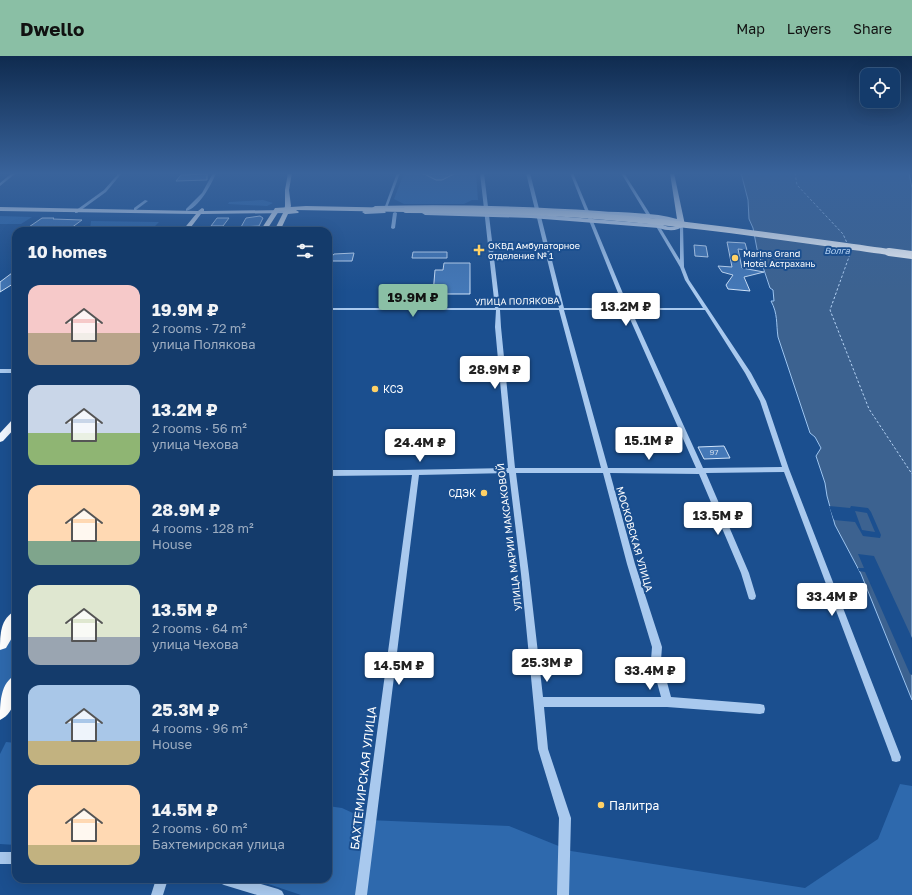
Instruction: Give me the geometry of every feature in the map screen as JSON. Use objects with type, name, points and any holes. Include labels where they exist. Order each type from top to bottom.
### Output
[{"type":"highway","points":[[265,227],[274,212]]},
{"type":"highway","points":[[279,227],[286,212]]},
{"type":"highway","points":[[530,212],[668,223],[912,255]]},
{"type":"highway","points":[[0,643],[12,624]]},
{"type":"highway","points":[[0,711],[12,690]]},
{"type":"main road","points":[[188,227],[200,212]]},
{"type":"main road","points":[[387,212],[539,216],[658,225],[676,228],[682,224]]},
{"type":"main road","points":[[588,212],[667,218],[676,220],[682,224]]},
{"type":"main road","points":[[658,225],[657,220],[675,217],[678,212]]},
{"type":"main road","points":[[679,212],[682,224]]},
{"type":"main road","points":[[0,439],[12,426]]},
{"type":"street","name":"МОСКОВСКАЯ УЛИЦА","points":[[538,212],[562,308],[634,575],[657,647],[656,660],[667,702]]},
{"type":"street","points":[[586,212],[626,308],[701,471],[745,573],[752,596]]},
{"type":"street","points":[[645,212],[648,217],[649,225]]},
{"type":"street","points":[[393,228],[395,213]]},
{"type":"street","name":"УЛИЦА МАРИИ МАКСАКОВОЙ","points":[[487,215],[498,310],[498,327],[512,470],[525,574],[543,749],[565,818],[563,895]]},
{"type":"street","points":[[682,224],[682,267]]},
{"type":"street","points":[[658,225],[682,267],[687,280],[748,373],[763,401],[786,469],[896,757]]},
{"type":"street","name":"УЛИЦА ПОЛЯКОВА","points":[[332,309],[706,309]]},
{"type":"street","points":[[0,371],[12,371]]},
{"type":"street","points":[[332,473],[416,473],[512,470],[701,471],[786,469]]},
{"type":"street","name":"БАХТЕМИРСКАЯ УЛИЦА","points":[[361,895],[416,473]]},
{"type":"street","points":[[539,702],[667,702],[760,708]]},
{"type":"street","points":[[0,858],[12,858]]},
{"type":"street","points":[[157,895],[161,883]]},
{"type":"street","points":[[238,883],[278,895]]},
{"type":"shaded area","points":[[0,216],[32,217],[21,224],[0,224]]},
{"type":"shaded area","points":[[91,221],[159,222],[154,227],[90,227]]},
{"type":"shaded area","points":[[12,624],[12,690],[0,711],[0,643]]},
{"type":"shaded area","points":[[6,742],[12,743],[12,845],[0,844],[0,754]]},
{"type":"shaded area","points":[[900,784],[912,786],[912,895],[301,895],[265,883],[332,883],[332,807],[342,808],[368,820],[509,826],[571,851],[805,888],[878,839]]},
{"type":"water","name":"Волга","points":[[749,212],[912,212],[912,700],[861,574],[835,525],[825,483],[816,456],[821,448],[815,437],[810,433],[778,337],[776,314],[771,301],[774,301],[773,290],[770,288],[757,249],[753,228],[749,219]]},
{"type":"pier","points":[[829,506],[868,508],[881,535],[880,538],[863,536],[855,522],[834,520]],"holes":[[[855,511],[867,513],[875,532],[862,530]]]},
{"type":"pier","points":[[858,554],[874,556],[912,638],[912,675],[910,674],[865,572],[859,571],[858,568],[864,568]]},
{"type":"building","points":[[260,216],[263,218],[259,226],[241,227],[246,218]]},
{"type":"building","points":[[42,218],[82,220],[72,227],[29,227]]},
{"type":"building","points":[[217,218],[229,218],[223,226],[211,226]]},
{"type":"building","name":"Marins Grand Hotel Астрахань","points":[[727,242],[745,243],[747,250],[738,249],[742,268],[764,272],[744,277],[750,291],[728,289],[726,285],[733,275],[722,272],[718,266],[732,267]]},
{"type":"building","points":[[694,245],[706,246],[708,257],[695,256]]},
{"type":"building","points":[[413,252],[447,252],[447,258],[412,258]]},
{"type":"building","points":[[354,253],[352,261],[332,261],[332,256],[334,254]]},
{"type":"building","points":[[444,263],[470,263],[470,294],[433,294],[435,270],[443,270]]},
{"type":"building","points":[[12,273],[12,284],[0,292],[0,282]]},
{"type":"building","points":[[425,297],[437,297],[436,304],[425,304]]},
{"type":"building","points":[[724,446],[730,458],[704,459],[698,447]]},
{"type":"ferry route","points":[[822,212],[843,234],[847,243]]},
{"type":"ferry route","points":[[849,250],[850,254],[830,310],[869,409],[912,474]]},
{"type":"place","name":"ОКВД Амбулаторное отделение № 1","points":[[479,250]]},
{"type":"place","name":"Marins Grand Hotel Астрахань","points":[[735,258]]},
{"type":"place","name":"КСЭ","points":[[375,389]]},
{"type":"place","name":"СДЭК","points":[[484,493]]},
{"type":"place","name":"Палитра","points":[[601,805]]}]
